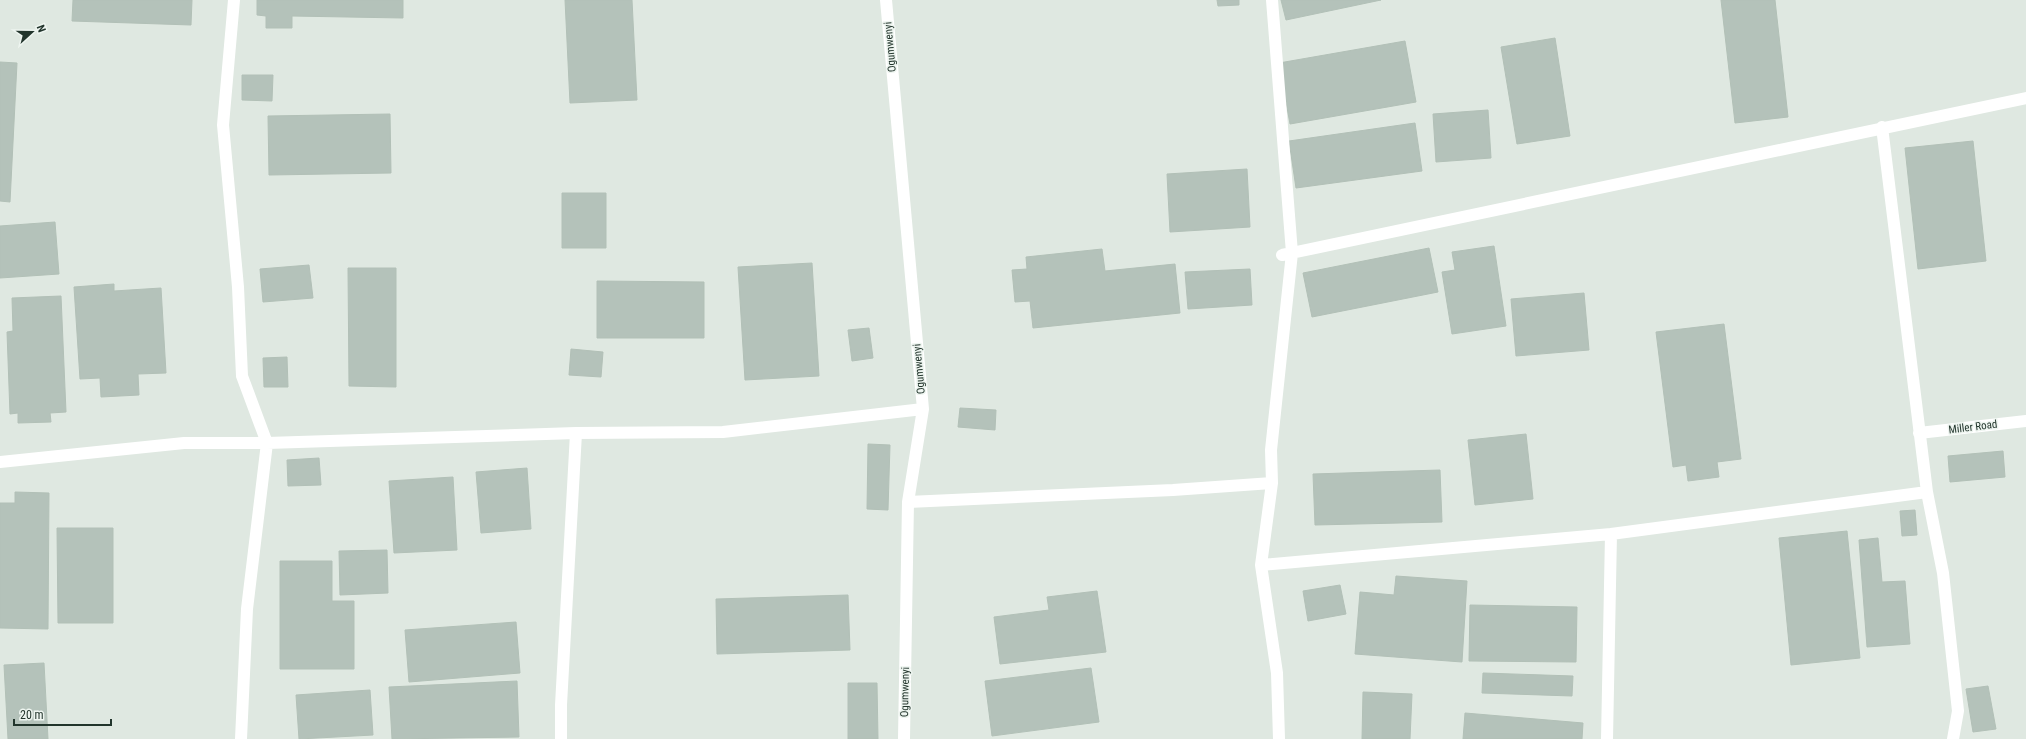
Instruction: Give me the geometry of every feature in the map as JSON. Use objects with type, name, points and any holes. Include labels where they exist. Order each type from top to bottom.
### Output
[{"type":"street","points":[[234,0],[223,125],[238,287],[242,376],[267,443],[247,610],[241,739]]},
{"type":"street","name":"Ogumwenyi","points":[[886,0],[923,409],[908,502],[904,739]]},
{"type":"street","points":[[1272,0],[1292,252],[1271,450],[1272,483],[1261,565],[1277,673],[1279,739]]},
{"type":"street","points":[[1292,252],[1282,255],[1882,127],[2026,98]]},
{"type":"street","points":[[1882,127],[1927,492],[1943,573],[1958,710],[1953,739]]},
{"type":"street","points":[[0,462],[184,443],[267,443],[576,433],[723,432],[923,409]]},
{"type":"street","name":"Miller Road","points":[[1919,433],[2026,421]]},
{"type":"street","points":[[561,739],[561,705],[576,433]]},
{"type":"street","points":[[908,502],[1173,490],[1272,483]]},
{"type":"street","points":[[1261,565],[1611,534],[1927,492]]},
{"type":"street","points":[[1607,739],[1611,534]]},
{"type":"building","points":[[73,0],[192,0],[191,25],[72,21]]},
{"type":"building","points":[[257,0],[403,0],[403,18],[292,16],[292,28],[266,28],[266,16],[257,15]]},
{"type":"building","points":[[565,0],[632,0],[637,100],[570,103]]},
{"type":"building","points":[[1217,0],[1239,0],[1239,5],[1218,6]]},
{"type":"building","points":[[1281,0],[1381,0],[1286,20]]},
{"type":"building","points":[[1721,0],[1775,0],[1788,117],[1735,123]]},
{"type":"building","points":[[1555,38],[1570,136],[1517,144],[1501,47]]},
{"type":"building","points":[[1405,41],[1416,102],[1290,124],[1279,63]]},
{"type":"building","points":[[0,62],[17,63],[10,202],[0,201]]},
{"type":"building","points":[[242,75],[273,75],[272,101],[242,100]]},
{"type":"building","points":[[1488,110],[1491,158],[1436,162],[1433,114]]},
{"type":"building","points":[[390,114],[391,173],[269,175],[268,116]]},
{"type":"building","points":[[1415,123],[1422,171],[1296,188],[1289,141]]},
{"type":"building","points":[[1973,141],[1986,261],[1918,269],[1905,148]]},
{"type":"building","points":[[1247,169],[1250,227],[1170,232],[1167,174]]},
{"type":"building","points":[[562,193],[606,193],[606,248],[562,248]]},
{"type":"building","points":[[55,222],[59,274],[0,278],[0,226]]},
{"type":"building","points":[[1494,246],[1506,326],[1452,334],[1442,272],[1455,270],[1452,252]]},
{"type":"building","points":[[1429,248],[1438,292],[1312,317],[1303,273]]},
{"type":"building","points":[[1102,249],[1105,271],[1175,264],[1180,313],[1033,328],[1030,301],[1015,302],[1012,270],[1027,269],[1026,257]]},
{"type":"building","points":[[812,263],[819,376],[745,380],[738,267]]},
{"type":"building","points":[[309,265],[313,298],[263,302],[260,269]]},
{"type":"building","points":[[348,268],[396,268],[396,387],[349,386]]},
{"type":"building","points":[[1250,269],[1252,305],[1188,309],[1185,272]]},
{"type":"building","points":[[597,281],[704,282],[704,338],[597,338]]},
{"type":"building","points":[[114,284],[114,291],[161,288],[166,373],[138,374],[139,395],[101,397],[100,378],[80,379],[74,287]]},
{"type":"building","points":[[1584,293],[1589,350],[1516,356],[1511,299]]},
{"type":"building","points":[[61,296],[66,412],[50,413],[51,422],[18,423],[18,413],[10,414],[7,332],[13,331],[12,298]]},
{"type":"building","points":[[1724,324],[1741,459],[1717,462],[1719,477],[1688,481],[1686,465],[1673,467],[1656,332]]},
{"type":"building","points":[[869,328],[873,358],[852,361],[848,330]]},
{"type":"building","points":[[571,349],[603,352],[601,377],[569,375]]},
{"type":"building","points":[[287,357],[288,387],[264,387],[263,358]]},
{"type":"building","points":[[960,408],[996,410],[995,430],[958,427]]},
{"type":"building","points":[[1526,434],[1533,499],[1475,505],[1468,440]]},
{"type":"building","points":[[868,444],[890,445],[888,510],[867,509]]},
{"type":"building","points":[[2003,451],[2005,477],[1950,482],[1948,456]]},
{"type":"building","points":[[319,458],[321,485],[288,486],[287,460]]},
{"type":"building","points":[[527,468],[531,529],[481,533],[476,472]]},
{"type":"building","points":[[1440,470],[1442,522],[1315,525],[1313,474]]},
{"type":"building","points":[[453,477],[457,550],[394,553],[389,481]]},
{"type":"building","points":[[15,492],[49,493],[48,629],[0,628],[0,503],[15,503]]},
{"type":"building","points":[[1915,510],[1917,535],[1902,536],[1900,511]]},
{"type":"building","points":[[57,528],[113,528],[113,623],[58,623]]},
{"type":"building","points":[[1847,531],[1860,658],[1791,665],[1779,538]]},
{"type":"building","points":[[1878,538],[1882,582],[1905,581],[1910,644],[1867,647],[1859,540]]},
{"type":"building","points":[[387,550],[388,593],[340,595],[339,551]]},
{"type":"building","points":[[280,561],[332,561],[332,601],[354,601],[354,669],[280,669]]},
{"type":"building","points":[[1396,576],[1467,581],[1462,662],[1355,654],[1360,592],[1394,595]]},
{"type":"building","points":[[1340,585],[1346,614],[1308,621],[1303,591]]},
{"type":"building","points":[[1097,591],[1106,652],[1000,664],[994,617],[1049,610],[1047,597]]},
{"type":"building","points":[[848,595],[850,650],[717,654],[716,599]]},
{"type":"building","points":[[1470,605],[1577,607],[1576,662],[1469,661]]},
{"type":"building","points":[[516,622],[520,673],[409,682],[405,630]]},
{"type":"building","points":[[44,663],[48,739],[8,739],[4,665]]},
{"type":"building","points":[[1091,668],[1099,722],[992,736],[985,681]]},
{"type":"building","points":[[1483,673],[1573,676],[1572,696],[1482,693]]},
{"type":"building","points":[[517,681],[519,737],[392,739],[389,687]]},
{"type":"building","points":[[848,683],[877,683],[878,739],[848,739]]},
{"type":"building","points":[[1988,686],[1996,729],[1973,732],[1966,689]]},
{"type":"building","points":[[370,690],[373,735],[299,739],[296,695]]},
{"type":"building","points":[[1363,692],[1412,694],[1410,739],[1362,739]]},
{"type":"building","points":[[1465,713],[1583,723],[1582,739],[1463,739]]}]
